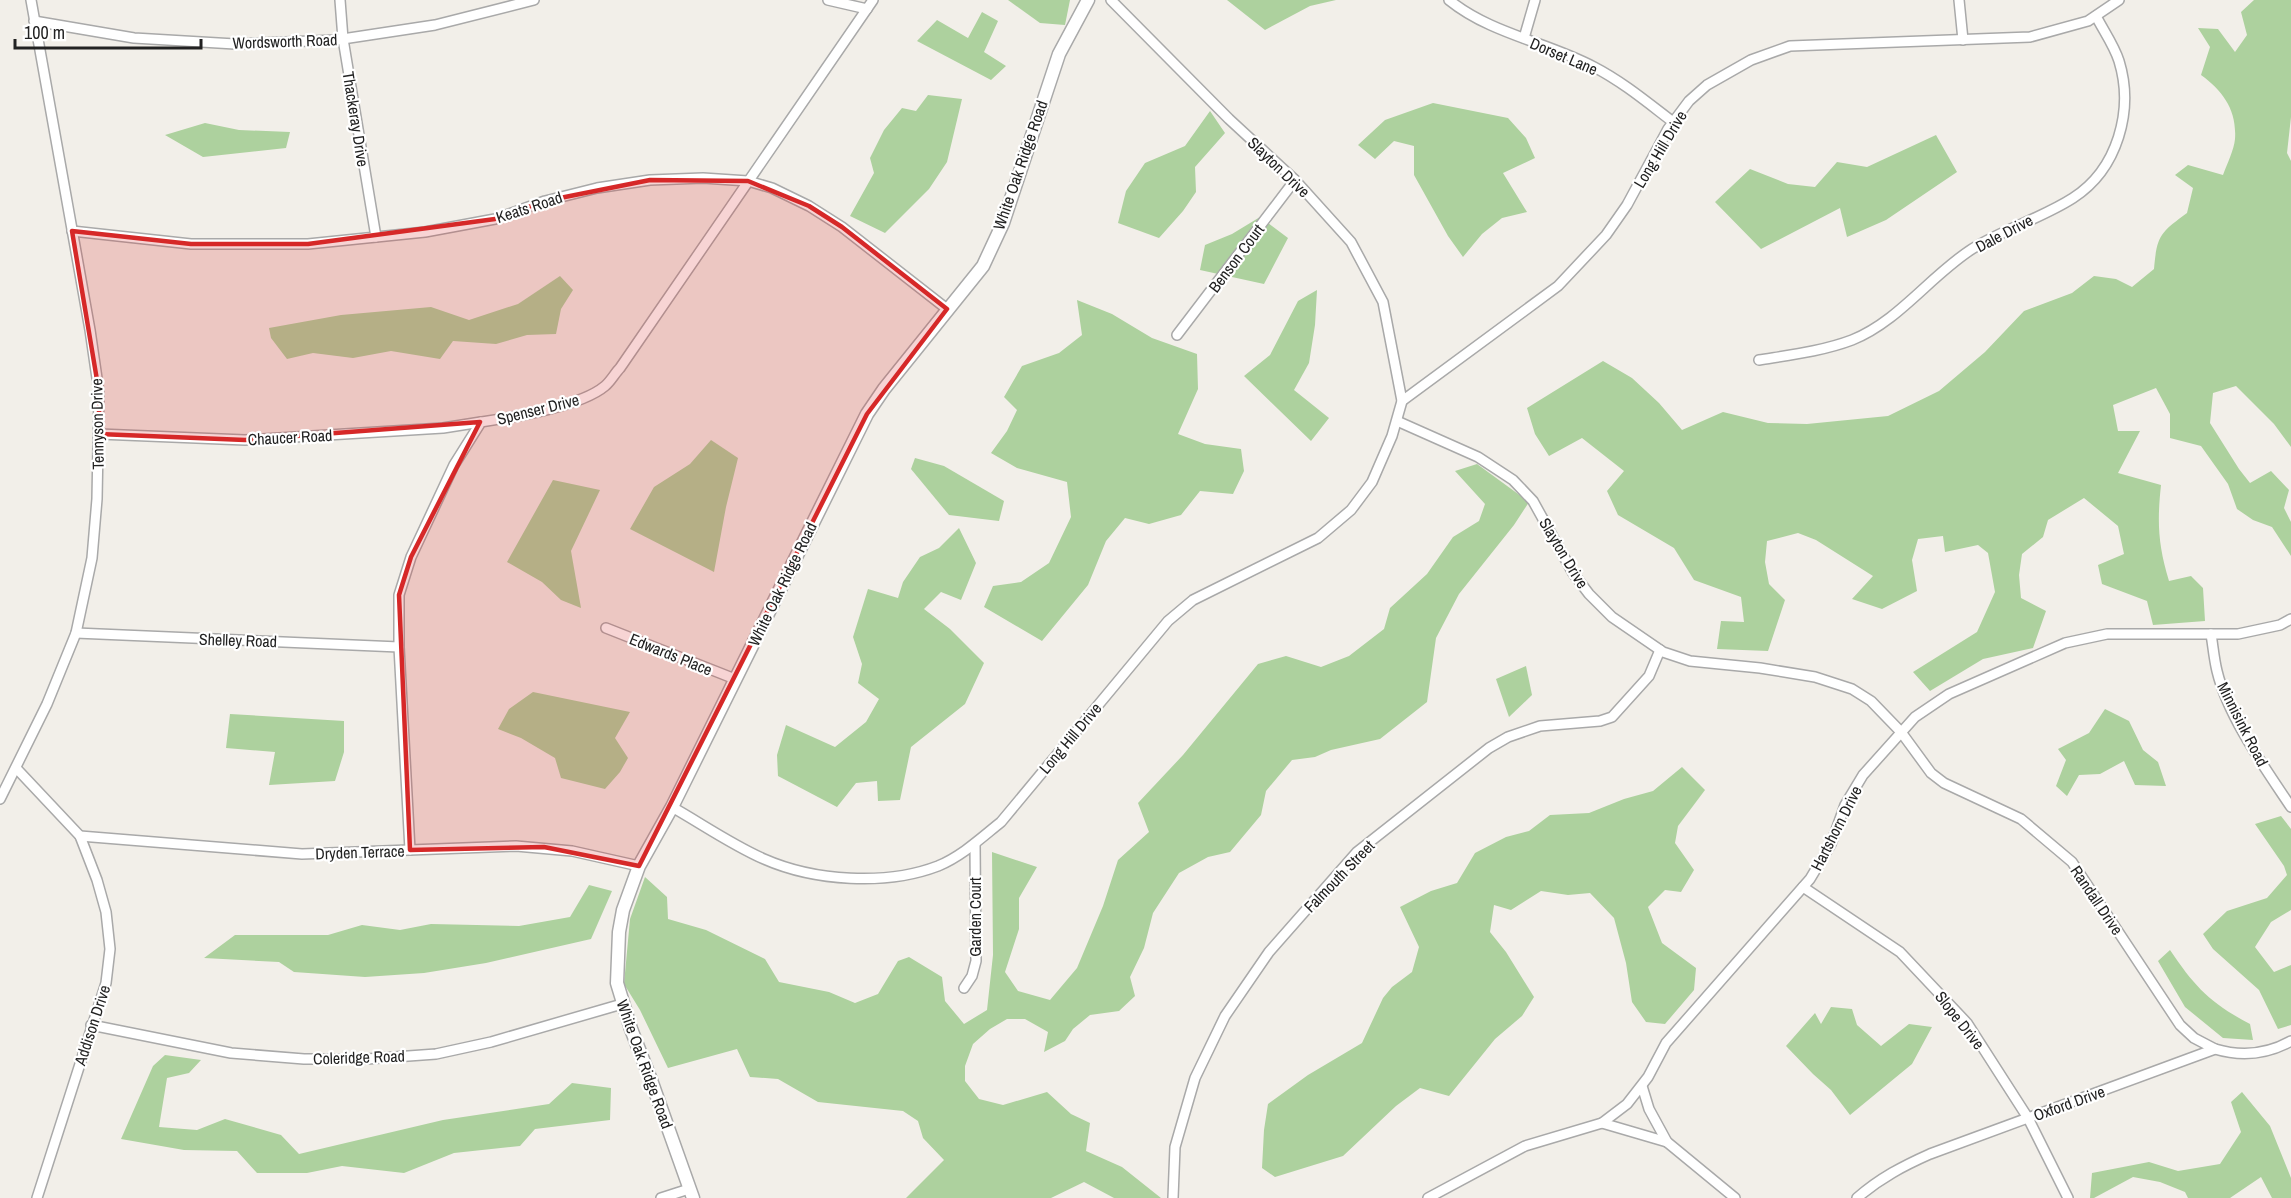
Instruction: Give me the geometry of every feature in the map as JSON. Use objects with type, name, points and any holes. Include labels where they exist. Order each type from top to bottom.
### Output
[{"type":"street","name":"Tennyson Drive","points":[[0,799],[47,704],[76,633],[92,558],[97,508],[99,392],[31,0]]},
{"type":"street","name":"Thackeray Drive","points":[[340,0],[343,39],[376,237]]},
{"type":"street","name":"Wordsworth Road","points":[[34,21],[134,38],[235,44],[343,39],[435,25],[534,0]]},
{"type":"street","points":[[828,0],[867,9]]},
{"type":"street","name":"Spenser Drive","points":[[410,849],[399,647],[399,595],[411,557],[454,465],[481,422],[561,405],[588,396],[606,386],[873,0]]},
{"type":"street","name":"White Oak Ridge Road","points":[[691,1194],[622,1004],[617,982],[619,932],[623,910],[639,866],[672,807],[867,414],[884,389],[983,266],[1003,223],[1059,54],[1088,0]]},
{"type":"street","name":"Slayton Drive","points":[[1111,0],[1229,119],[1295,180],[1351,242],[1383,302],[1402,401]]},
{"type":"street","name":"Dorset Lane","points":[[1449,0],[1479,21],[1594,67],[1624,85],[1673,122]]},
{"type":"street","points":[[1524,38],[1535,0]]},
{"type":"street","points":[[1959,0],[1963,40]]},
{"type":"street","name":"Long Hill Drive","points":[[672,807],[763,858],[800,872],[844,877],[899,877],[939,866],[975,843],[1001,822],[1168,621],[1193,600],[1318,538],[1351,510],[1372,482],[1392,436],[1402,401],[1558,286],[1606,235],[1617,220],[1673,122],[1689,101],[1707,85],[1751,60],[1790,46],[2030,37],[2088,21],[2119,0]]},
{"type":"street","name":"Dale Drive","points":[[1759,360],[1825,348],[1853,339],[1895,313],[1941,272],[1971,250],[2072,198],[2092,184],[2115,149],[2124,117],[2125,100],[2118,59],[2096,16]]},
{"type":"street","name":"Keats Road","points":[[72,231],[191,244],[308,244],[425,232],[495,219],[545,201],[597,188],[650,180],[703,178],[748,181],[772,188],[809,206],[842,227],[947,309]]},
{"type":"street","name":"Benson Court","points":[[1177,335],[1295,180]]},
{"type":"street","name":"Slayton Drive","points":[[1397,421],[1478,457],[1513,480],[1533,501],[1573,573],[1589,594],[1612,617],[1660,650],[1690,661],[1760,668],[1815,677],[1852,689],[1870,701],[1901,732]]},
{"type":"street","name":"Chaucer Road","points":[[99,434],[245,440],[443,428],[481,422]]},
{"type":"street","name":"Hartshorn Drive","points":[[1428,1198],[1440,1195],[1525,1146],[1602,1123],[1627,1104],[1642,1086],[1666,1043],[1803,887],[1831,844],[1845,805],[1863,775],[1915,717],[1949,694],[2065,643],[2107,634],[2238,634],[2280,625],[2291,619]]},
{"type":"street","name":"Edwards Place","points":[[606,628],[735,679]]},
{"type":"street","name":"Shelley Road","points":[[76,633],[399,647]]},
{"type":"street","name":"Minnisink Road","points":[[2211,634],[2217,672],[2227,701],[2258,759],[2291,807]]},
{"type":"street","name":"Falmouth Street","points":[[1173,1198],[1175,1147],[1195,1078],[1225,1016],[1269,952],[1366,845],[1471,762],[1508,737],[1540,726],[1600,721],[1612,717],[1649,676],[1660,650]]},
{"type":"street","name":"Randall Drive","points":[[1901,732],[1931,773],[1944,783],[2021,819],[2072,862],[2180,1025],[2194,1038],[2215,1049]]},
{"type":"street","name":"Addison Drive","points":[[16,768],[80,836],[98,880],[106,912],[110,949],[106,982],[37,1198]]},
{"type":"street","name":"Dryden Terrace","points":[[80,836],[302,854],[484,846],[535,847],[572,851],[639,866]]},
{"type":"street","name":"Garden Court","points":[[964,988],[972,976],[976,962],[975,843]]},
{"type":"street","name":"Slope Drive","points":[[1803,887],[1900,952],[1966,1023],[2028,1118],[2068,1198]]},
{"type":"street","name":"Coleridge Road","points":[[92,1025],[231,1053],[304,1059],[367,1059],[436,1054],[491,1042],[622,1004]]},
{"type":"street","name":"Oxford Drive","points":[[1857,1198],[1877,1181],[1900,1167],[2215,1049],[2254,1054],[2271,1050],[2291,1041]]},
{"type":"street","points":[[1642,1086],[1649,1109],[1667,1142],[1735,1198]]},
{"type":"street","points":[[1602,1123],[1667,1142]]},
{"type":"street","points":[[661,1198],[691,1194]]},
{"type":"highlighted area","points":[[650,180],[748,181],[809,206],[842,227],[947,309],[867,414],[639,866],[544,847],[410,850],[399,595],[411,557],[480,422],[245,440],[99,434],[99,392],[72,231],[191,244],[308,244],[495,219],[545,201]]},
{"type":"green space","points":[[1008,0],[1070,0],[1065,25],[1040,23]]},
{"type":"green space","points":[[1227,0],[1336,0],[1310,6],[1265,30]]},
{"type":"green space","points":[[2254,0],[2291,0],[2291,117],[2287,153],[2291,161],[2291,447],[2274,424],[2236,386],[2213,393],[2210,423],[2250,483],[2271,471],[2289,490],[2284,508],[2291,522],[2291,556],[2272,527],[2253,520],[2237,509],[2228,484],[2201,446],[2170,438],[2170,414],[2156,388],[2113,405],[2118,431],[2140,431],[2118,473],[2161,485],[2159,533],[2169,581],[2191,576],[2203,588],[2205,621],[2153,625],[2147,601],[2102,584],[2098,565],[2124,554],[2118,526],[2084,498],[2048,520],[2043,537],[2022,554],[2019,575],[2021,598],[2046,611],[2033,648],[1983,659],[1930,691],[1913,672],[1977,632],[1995,592],[1988,553],[1978,545],[1945,552],[1943,536],[1918,539],[1912,560],[1917,591],[1882,609],[1852,599],[1873,576],[1816,540],[1798,533],[1767,541],[1765,562],[1769,584],[1785,600],[1768,651],[1717,649],[1721,621],[1744,622],[1741,597],[1694,580],[1674,548],[1618,515],[1607,491],[1624,471],[1582,438],[1549,456],[1535,434],[1527,408],[1603,361],[1632,378],[1659,403],[1682,430],[1723,412],[1768,423],[1807,424],[1888,416],[1939,391],[1985,352],[2024,311],[2072,293],[2094,276],[2116,279],[2132,287],[2154,269],[2159,242],[2165,231],[2187,213],[2193,188],[2175,175],[2188,165],[2223,175],[2233,148],[2235,129],[2231,110],[2216,88],[2201,75],[2210,47],[2198,28],[2218,29],[2235,52],[2247,35],[2241,12]]},
{"type":"green space","points":[[982,12],[998,21],[984,52],[1006,66],[991,80],[917,41],[937,20],[968,38]]},
{"type":"green space","points":[[928,95],[962,99],[947,162],[929,189],[885,233],[850,216],[874,173],[870,158],[884,130],[902,108],[916,111]]},
{"type":"green space","points":[[1433,103],[1508,118],[1526,138],[1535,158],[1503,173],[1527,212],[1502,218],[1482,234],[1463,257],[1448,236],[1414,175],[1414,146],[1394,141],[1375,159],[1358,145],[1385,120]]},
{"type":"green space","points":[[1210,111],[1225,133],[1195,167],[1196,192],[1183,211],[1159,238],[1118,223],[1126,191],[1145,163],[1185,146]]},
{"type":"green space","points":[[205,123],[239,130],[290,132],[286,148],[203,157],[165,135]]},
{"type":"green space","points":[[1936,135],[1957,172],[1886,220],[1847,237],[1840,208],[1761,249],[1715,202],[1750,169],[1788,184],[1815,187],[1837,162],[1867,167]]},
{"type":"green space","points":[[1260,217],[1288,238],[1264,284],[1200,270],[1205,245],[1232,234]]},
{"type":"green space","points":[[560,276],[573,290],[561,309],[556,334],[527,335],[496,344],[453,341],[440,359],[391,351],[353,358],[313,353],[287,359],[271,338],[269,328],[341,315],[431,307],[469,320],[518,304]]},
{"type":"green space","points":[[1317,290],[1315,325],[1309,363],[1294,390],[1329,418],[1311,441],[1244,376],[1270,355],[1298,301]]},
{"type":"green space","points":[[1077,300],[1112,314],[1152,338],[1197,354],[1198,389],[1178,434],[1205,444],[1241,449],[1244,471],[1233,494],[1200,491],[1181,515],[1149,524],[1125,518],[1106,541],[1088,585],[1042,641],[984,607],[993,586],[1021,582],[1049,563],[1071,517],[1067,482],[1017,468],[991,453],[1007,431],[1017,410],[1004,397],[1022,366],[1059,353],[1082,335]]},
{"type":"green space","points":[[711,440],[738,458],[714,572],[630,529],[654,487],[690,464]]},
{"type":"green space","points":[[915,458],[944,466],[1004,501],[999,521],[949,515],[911,469]]},
{"type":"green space","points":[[1477,464],[1529,502],[1514,525],[1459,594],[1436,638],[1427,702],[1380,739],[1331,750],[1315,757],[1292,760],[1266,791],[1261,815],[1230,852],[1208,857],[1179,873],[1153,913],[1144,948],[1130,977],[1135,996],[1119,1011],[1090,1015],[1073,1029],[1065,1041],[1044,1052],[1048,1032],[1025,1019],[1007,1019],[990,1029],[973,1044],[965,1066],[965,1081],[979,1099],[1003,1105],[1047,1092],[1071,1114],[1090,1123],[1086,1151],[1122,1167],[1161,1198],[1114,1198],[1084,1182],[1051,1198],[906,1198],[944,1160],[923,1138],[918,1121],[903,1111],[818,1102],[778,1079],[750,1077],[737,1049],[668,1068],[640,1010],[624,984],[630,919],[645,877],[667,897],[668,919],[706,930],[765,959],[779,982],[829,992],[855,1003],[878,994],[898,961],[909,957],[942,977],[945,1001],[964,1024],[987,1010],[993,955],[992,852],[1037,867],[1019,898],[1019,929],[1005,972],[1018,991],[1050,1000],[1077,968],[1103,906],[1118,860],[1149,832],[1138,803],[1183,755],[1258,664],[1286,656],[1321,667],[1349,656],[1384,629],[1390,608],[1427,574],[1453,537],[1479,521],[1485,504],[1455,471]]},
{"type":"green space","points":[[553,480],[600,490],[571,551],[581,608],[561,600],[542,582],[507,562]]},
{"type":"green space","points":[[959,528],[976,563],[961,600],[941,592],[924,609],[950,629],[984,663],[965,704],[911,747],[900,800],[878,801],[877,781],[856,783],[837,807],[778,776],[777,755],[786,725],[835,747],[866,722],[879,699],[858,683],[862,664],[853,637],[868,589],[898,598],[903,582],[920,557],[939,548]]},
{"type":"green space","points":[[1526,666],[1532,695],[1509,717],[1496,679]]},
{"type":"green space","points":[[533,692],[630,712],[615,738],[628,758],[620,772],[605,789],[561,778],[555,758],[521,738],[498,729],[509,709]]},
{"type":"green space","points":[[2105,709],[2129,721],[2143,750],[2158,762],[2166,786],[2135,785],[2124,761],[2100,774],[2079,775],[2067,796],[2056,786],[2066,760],[2058,749],[2089,733]]},
{"type":"green space","points":[[230,714],[344,721],[344,752],[335,781],[269,785],[275,752],[226,748]]},
{"type":"green space","points":[[1682,767],[1705,790],[1678,826],[1675,843],[1694,870],[1681,892],[1665,890],[1648,907],[1662,943],[1696,968],[1694,990],[1665,1024],[1646,1022],[1632,1002],[1626,963],[1614,918],[1590,893],[1568,895],[1541,891],[1511,910],[1494,905],[1490,932],[1506,952],[1534,997],[1522,1016],[1495,1039],[1449,1096],[1420,1088],[1396,1106],[1343,1156],[1275,1177],[1262,1168],[1268,1104],[1308,1075],[1362,1043],[1383,998],[1392,987],[1412,972],[1419,947],[1400,907],[1431,891],[1457,883],[1475,853],[1506,837],[1529,831],[1550,815],[1589,813],[1624,799],[1653,791]]},
{"type":"green space","points":[[2281,816],[2291,829],[2291,910],[2271,922],[2255,947],[2274,972],[2291,965],[2291,1025],[2278,1029],[2259,990],[2213,949],[2203,934],[2227,911],[2267,898],[2287,875],[2284,866],[2255,824]]},
{"type":"green space","points":[[589,885],[612,891],[591,939],[486,963],[424,973],[365,977],[294,972],[279,962],[204,958],[235,935],[328,935],[362,925],[400,930],[431,924],[519,926],[570,917]]},
{"type":"green space","points":[[2170,950],[2204,993],[2224,1009],[2250,1024],[2253,1040],[2223,1038],[2185,1007],[2158,961]]},
{"type":"green space","points":[[1831,1007],[1852,1009],[1857,1025],[1881,1046],[1909,1024],[1932,1027],[1912,1064],[1850,1115],[1831,1090],[1786,1046],[1815,1013],[1821,1024]]},
{"type":"green space","points":[[165,1055],[201,1060],[189,1073],[167,1078],[159,1127],[197,1130],[225,1119],[281,1135],[299,1154],[443,1120],[549,1104],[572,1083],[611,1088],[610,1120],[535,1129],[520,1146],[454,1153],[404,1173],[342,1166],[307,1173],[257,1173],[237,1151],[184,1150],[121,1139],[153,1066]]},
{"type":"green space","points":[[2242,1092],[2270,1126],[2291,1178],[2291,1198],[2272,1198],[2261,1177],[2230,1198],[2188,1198],[2185,1192],[2160,1182],[2133,1177],[2090,1198],[2092,1173],[2149,1162],[2178,1171],[2220,1164],[2241,1132],[2231,1102]]}]
